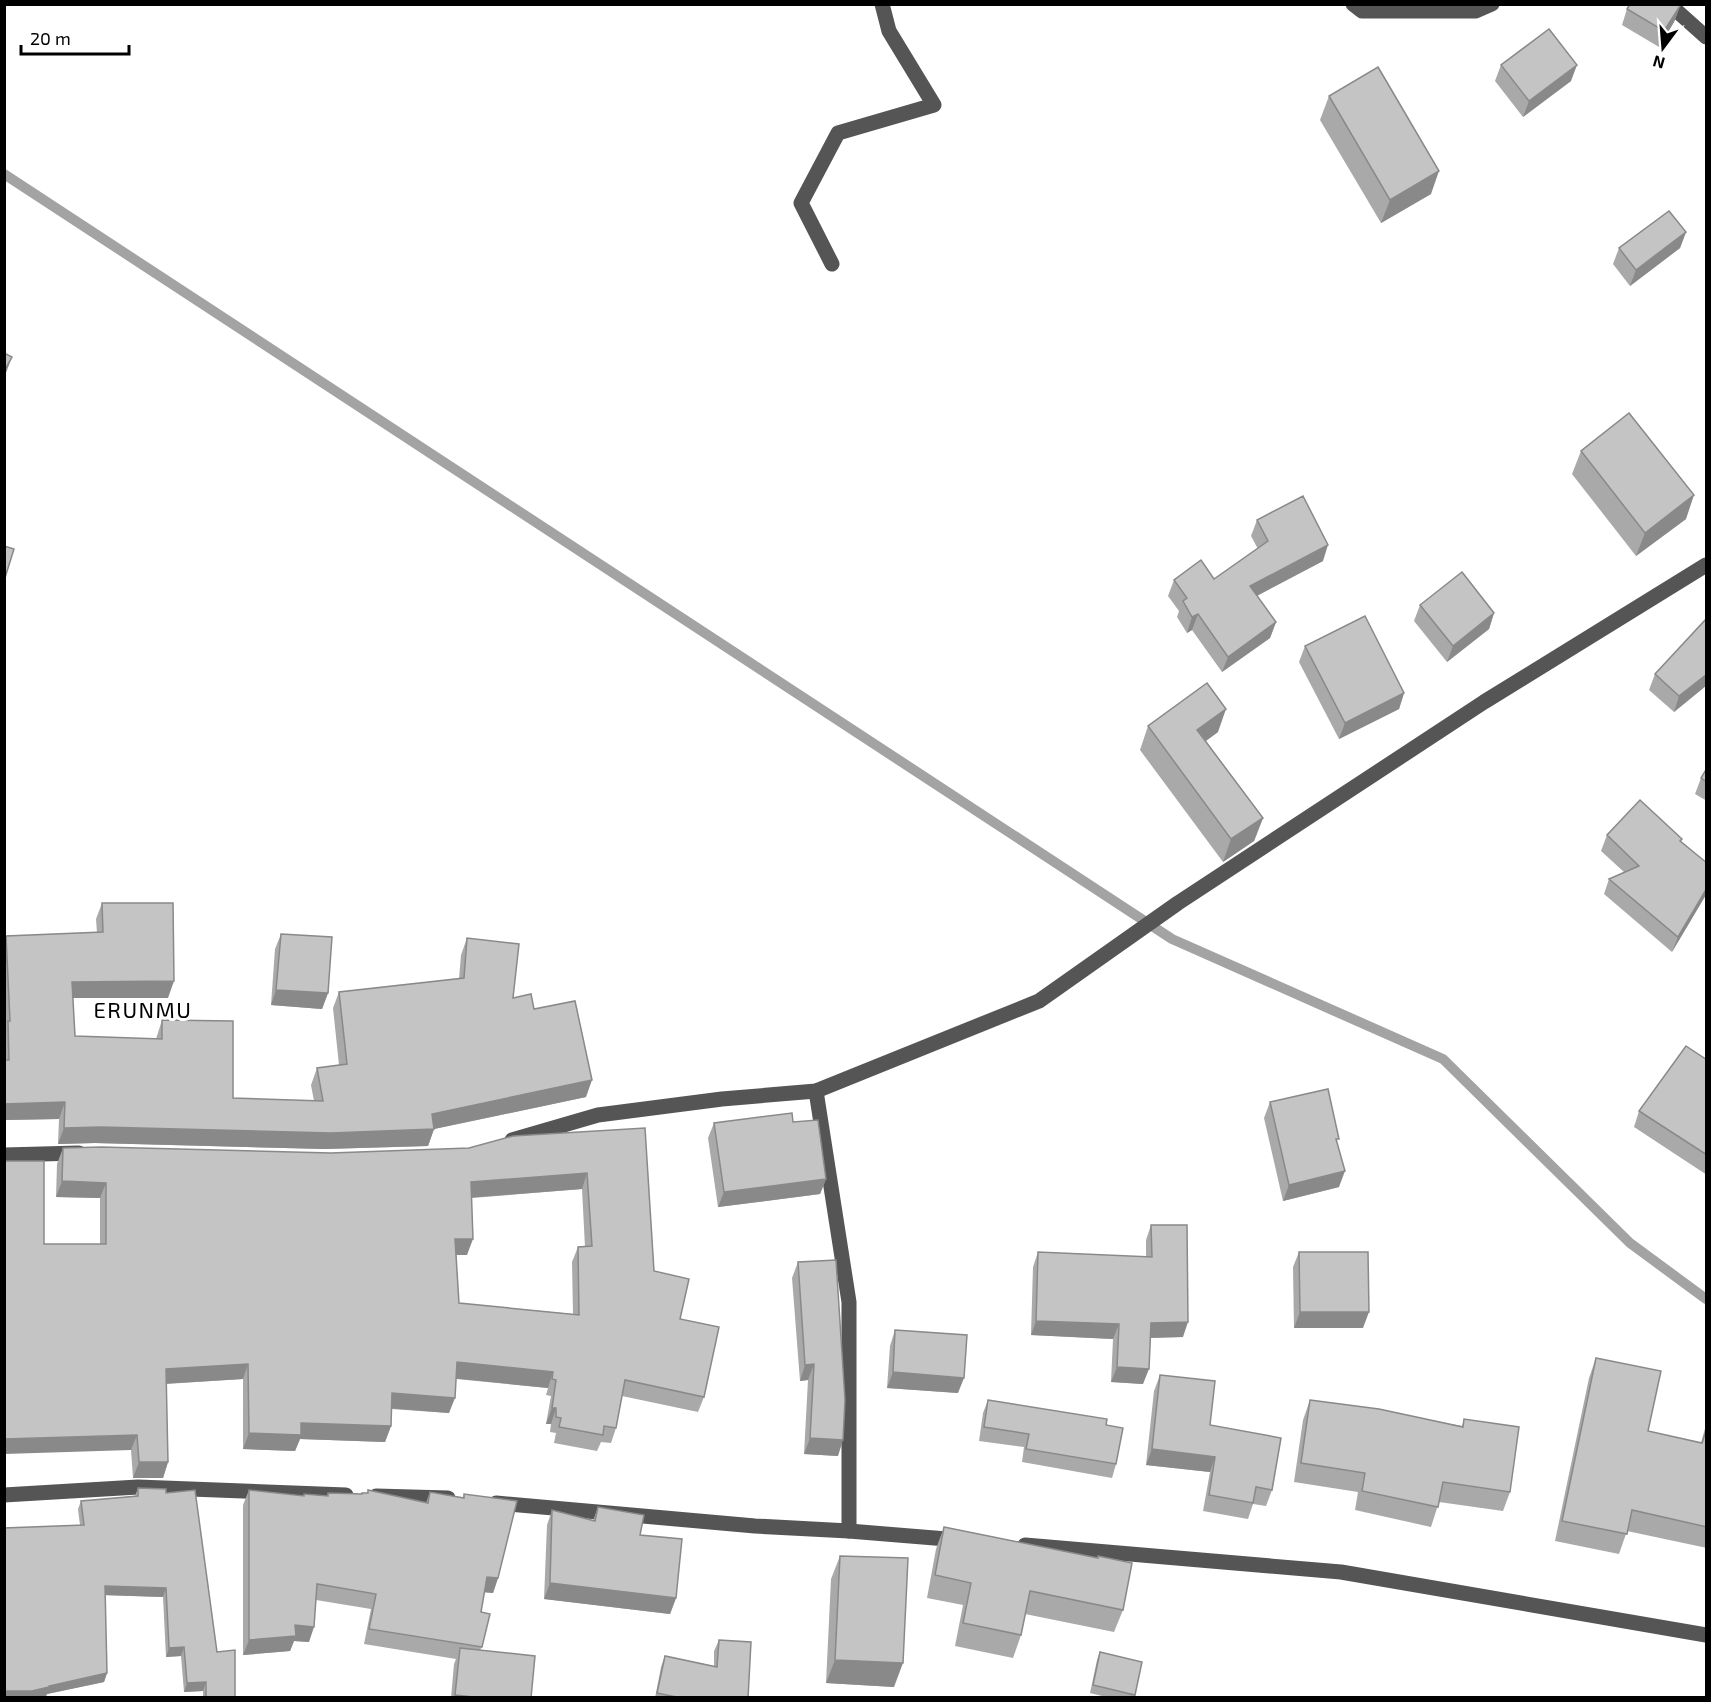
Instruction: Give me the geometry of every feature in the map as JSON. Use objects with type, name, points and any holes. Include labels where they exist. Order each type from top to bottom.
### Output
[{"type":"street","points":[[832,264],[801,203],[838,133],[934,105],[889,31],[882,4]]},
{"type":"street","points":[[1353,4],[1362,12],[1476,10],[1492,4]]},
{"type":"street","points":[[1670,4],[1707,37]]},
{"type":"street","points":[[497,1144],[598,1115],[722,1099],[816,1091],[1039,1002],[1178,903],[1484,702],[1707,565]]},
{"type":"street","points":[[816,1091],[849,1302],[849,1531]]},
{"type":"street","points":[[4,1155],[96,1153]]},
{"type":"street","points":[[4,1495],[138,1487],[474,1501],[755,1527],[849,1531],[978,1541]]},
{"type":"street","points":[[1013,1544],[1341,1572],[1707,1635]]},
{"type":"building","points":[[1630,4],[1678,4],[1680,6],[1664,31],[1627,9]]},
{"type":"building","points":[[1549,29],[1577,65],[1529,101],[1501,65]]},
{"type":"building","points":[[1378,67],[1439,171],[1390,200],[1329,96]]},
{"type":"building","points":[[1669,211],[1686,232],[1636,270],[1619,248]]},
{"type":"building","points":[[4,353],[12,357],[4,371]]},
{"type":"building","points":[[1629,413],[1694,495],[1645,533],[1581,451]]},
{"type":"building","points":[[1303,496],[1328,545],[1250,586],[1276,622],[1228,657],[1198,614],[1192,617],[1183,601],[1187,598],[1174,580],[1201,560],[1214,579],[1268,541],[1257,520]]},
{"type":"building","points":[[4,546],[14,549],[4,581]]},
{"type":"building","points":[[1462,572],[1494,613],[1453,646],[1420,605]]},
{"type":"building","points":[[1365,616],[1404,693],[1345,723],[1305,646]]},
{"type":"building","points":[[1707,618],[1707,674],[1679,696],[1655,674]]},
{"type":"building","points":[[1207,683],[1226,709],[1197,730],[1263,818],[1231,839],[1148,726]]},
{"type":"building","points":[[1707,768],[1707,782],[1701,778]]},
{"type":"building","points":[[1640,800],[1682,839],[1680,841],[1707,863],[1707,888],[1678,937],[1609,879],[1639,866],[1607,835]]},
{"type":"building","points":[[102,903],[173,903],[174,981],[72,982],[75,1036],[162,1039],[162,1020],[233,1021],[233,1098],[323,1101],[317,1068],[347,1064],[339,992],[464,978],[467,938],[519,944],[513,998],[531,994],[534,1009],[575,1001],[592,1080],[432,1114],[434,1129],[331,1133],[64,1128],[65,1102],[4,1104],[4,1060],[9,1060],[8,1021],[10,1021],[6,936],[103,932]]},
{"type":"building","points":[[281,934],[332,937],[328,993],[276,990]]},
{"type":"building","points":[[1686,1046],[1707,1060],[1707,1155],[1639,1111]]},
{"type":"building","points":[[1328,1089],[1339,1139],[1336,1139],[1345,1171],[1289,1185],[1270,1102]]},
{"type":"building","points":[[792,1113],[793,1122],[818,1120],[826,1179],[724,1192],[714,1123]]},
{"type":"building","points":[[645,1128],[654,1271],[689,1279],[680,1319],[719,1327],[704,1397],[625,1380],[616,1428],[604,1426],[603,1435],[559,1427],[561,1418],[556,1417],[556,1408],[552,1408],[556,1380],[552,1379],[553,1372],[457,1362],[455,1398],[392,1393],[391,1426],[301,1423],[301,1435],[249,1433],[248,1364],[166,1369],[168,1462],[139,1462],[137,1435],[4,1439],[4,1161],[44,1161],[44,1244],[106,1244],[106,1183],[62,1181],[63,1148],[331,1153],[469,1148],[513,1136]],"holes":[[[587,1173],[592,1246],[578,1247],[579,1315],[459,1303],[455,1239],[473,1239],[471,1182]]]},
{"type":"building","points":[[1151,1225],[1187,1225],[1188,1322],[1151,1323],[1149,1369],[1117,1367],[1119,1324],[1036,1321],[1038,1252],[1152,1257]]},
{"type":"building","points":[[1299,1252],[1368,1252],[1369,1312],[1300,1312]]},
{"type":"building","points":[[836,1260],[845,1400],[843,1440],[810,1438],[814,1364],[805,1365],[798,1262]]},
{"type":"building","points":[[895,1330],[967,1335],[964,1378],[893,1372]]},
{"type":"building","points":[[1596,1358],[1661,1371],[1648,1431],[1702,1443],[1707,1428],[1707,1527],[1632,1510],[1627,1534],[1562,1521]]},
{"type":"building","points":[[1160,1375],[1215,1381],[1210,1425],[1281,1438],[1272,1490],[1256,1487],[1253,1503],[1209,1495],[1215,1457],[1152,1449]]},
{"type":"building","points":[[988,1400],[1107,1419],[1106,1425],[1123,1428],[1116,1464],[1026,1449],[1029,1434],[984,1427]]},
{"type":"building","points":[[1310,1400],[1379,1409],[1463,1427],[1464,1419],[1519,1427],[1510,1492],[1443,1482],[1438,1507],[1362,1491],[1365,1473],[1301,1463]]},
{"type":"building","points":[[138,1488],[166,1489],[166,1493],[195,1490],[217,1652],[235,1650],[235,1698],[206,1698],[206,1682],[187,1683],[184,1647],[169,1648],[166,1588],[105,1586],[107,1673],[32,1691],[4,1691],[4,1528],[84,1525],[81,1501],[138,1496]]},
{"type":"building","points":[[249,1490],[304,1496],[304,1494],[328,1496],[328,1493],[362,1494],[368,1493],[368,1490],[428,1503],[430,1492],[464,1498],[464,1494],[517,1501],[498,1578],[487,1577],[481,1612],[490,1614],[482,1647],[369,1629],[376,1594],[317,1584],[314,1627],[295,1625],[296,1636],[249,1640]]},
{"type":"building","points":[[598,1507],[644,1515],[640,1535],[682,1539],[676,1598],[550,1583],[552,1510],[595,1521]]},
{"type":"building","points":[[944,1527],[1132,1563],[1123,1610],[1030,1591],[1021,1635],[963,1623],[971,1583],[935,1575]]},
{"type":"building","points":[[840,1556],[908,1558],[903,1663],[835,1660]]},
{"type":"building","points":[[719,1640],[751,1642],[748,1698],[681,1698],[657,1693],[665,1656],[717,1667]]},
{"type":"building","points":[[460,1648],[535,1656],[531,1698],[483,1698],[455,1695]]},
{"type":"building","points":[[1100,1652],[1142,1662],[1135,1695],[1093,1685]]},
{"type":"waterway","points":[[4,174],[1172,939],[1443,1059],[1630,1243],[1706,1299]]},
{"type":"district","name":"ERUNMU","points":[[143,1009]]}]
